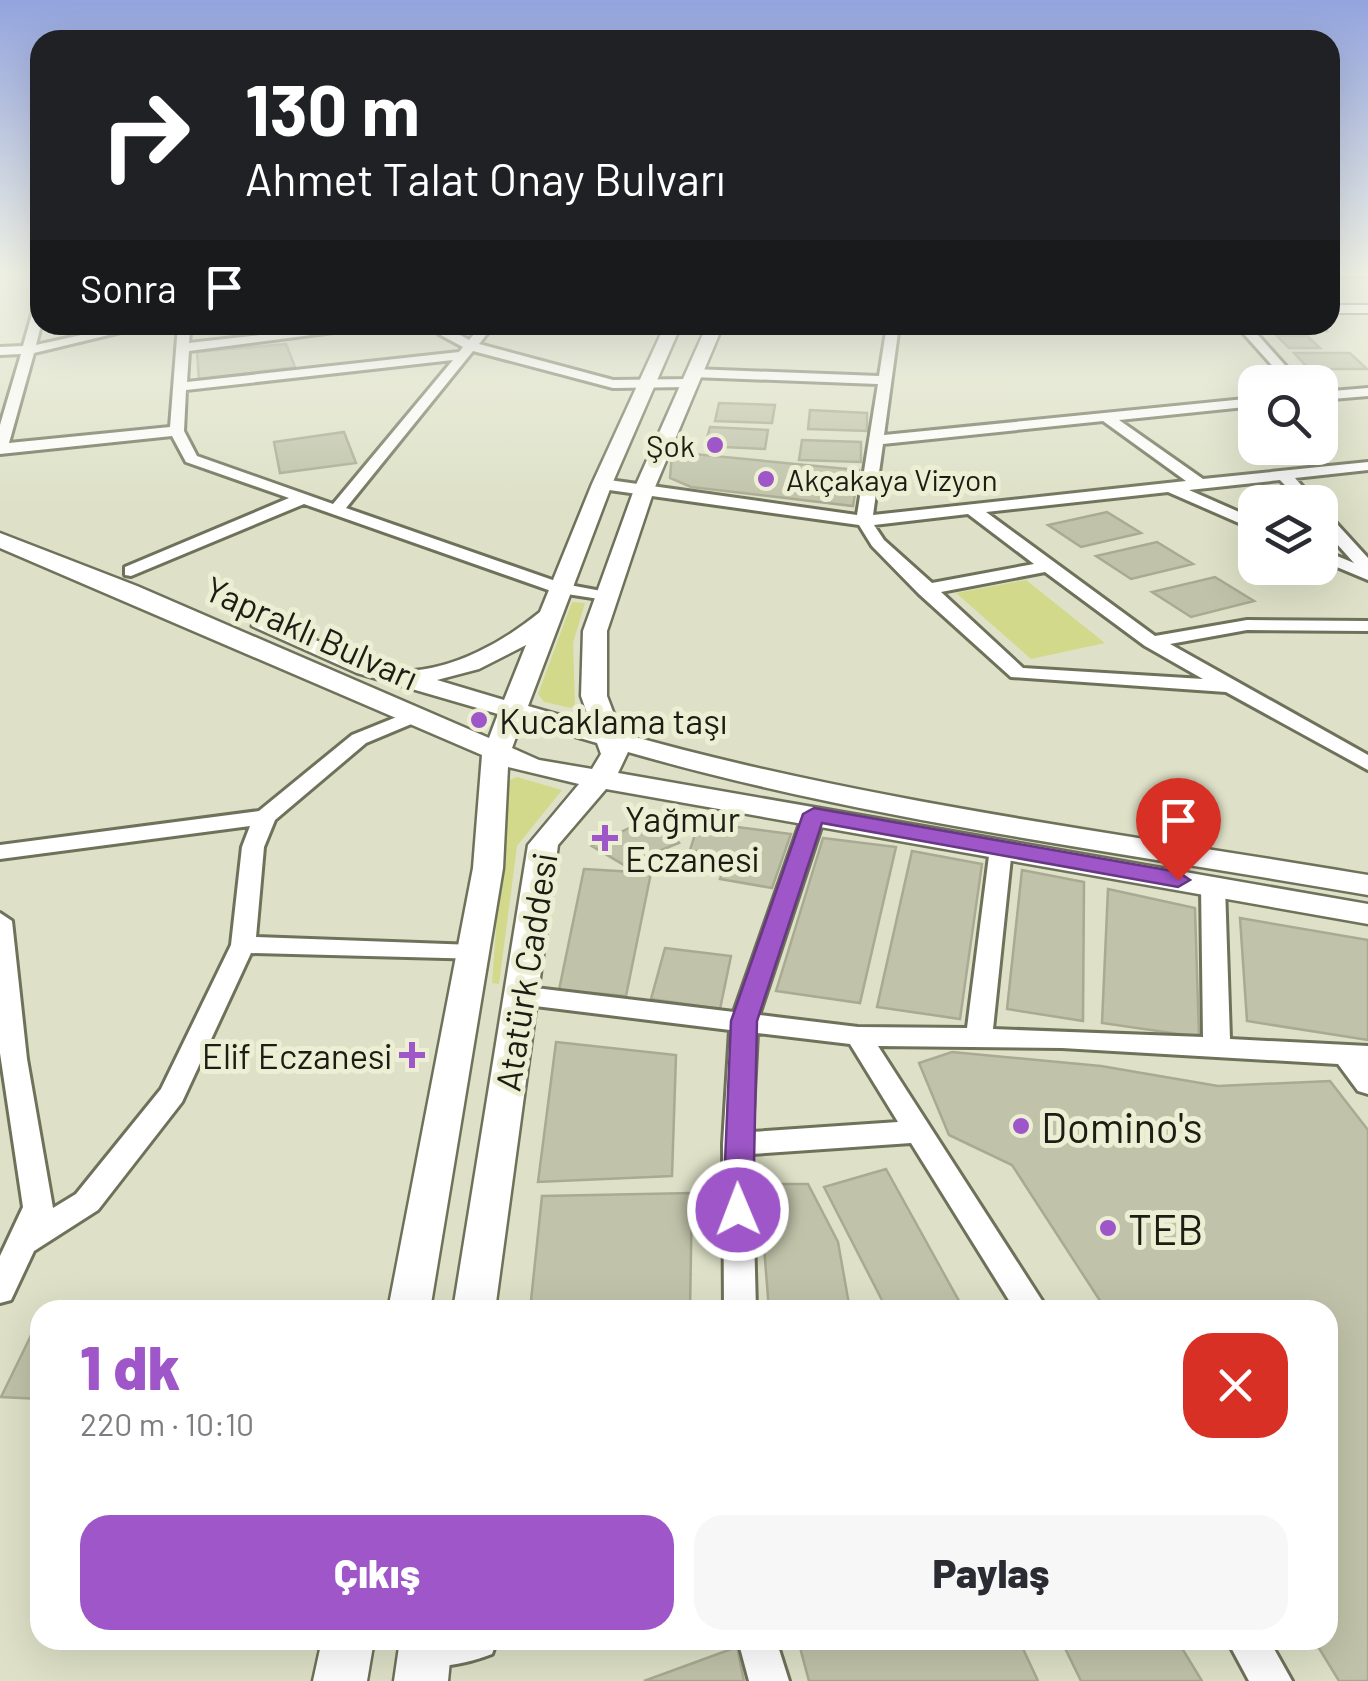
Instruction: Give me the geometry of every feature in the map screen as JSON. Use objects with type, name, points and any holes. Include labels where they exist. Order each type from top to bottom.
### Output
[{"type":"main road","name":"Atatürk Caddesi","points":[[410,1300],[474,953],[492,838],[496,753],[602,484],[661,349]]},
{"type":"main road","points":[[613,739],[596,707],[592,673],[595,631],[645,487],[704,349]]},
{"type":"main road","points":[[0,519],[397,677],[613,739],[768,780],[1368,885]]},
{"type":"main road","name":"Yapraklı Bulvarı","points":[[0,540],[532,767],[1368,914]]},
{"type":"main road","points":[[397,677],[436,673],[482,660],[520,640],[555,602]]},
{"type":"main road","name":"Atatürk Caddesi","points":[[475,1300],[543,845],[562,815],[615,754],[613,739]]},
{"type":"main road","points":[[340,1681],[346,1650]]},
{"type":"street","points":[[182,349],[177,430],[191,459],[338,508],[555,602],[606,598]]},
{"type":"street","points":[[889,349],[864,521],[878,543],[925,590],[1018,673],[1227,686]]},
{"type":"street","points":[[0,351],[28,350],[7,400],[0,449],[177,430]]},
{"type":"street","points":[[180,387],[467,351],[612,384],[691,378],[885,380]]},
{"type":"street","points":[[338,508],[467,351]]},
{"type":"street","points":[[1338,394],[1368,392]]},
{"type":"street","points":[[1351,393],[1368,402]]},
{"type":"street","points":[[876,440],[1238,404]]},
{"type":"street","points":[[1106,417],[1200,484]]},
{"type":"street","points":[[602,484],[645,487],[864,521],[1368,466]]},
{"type":"street","points":[[1284,475],[1293,485]]},
{"type":"street","points":[[1171,488],[1238,518]]},
{"type":"street","points":[[131,571],[306,497]]},
{"type":"street","points":[[971,509],[1152,642],[1368,764]]},
{"type":"street","points":[[1338,536],[1368,572]]},
{"type":"street","points":[[1338,561],[1368,572]]},
{"type":"street","points":[[925,590],[1048,566]]},
{"type":"street","points":[[1152,642],[1248,625],[1368,626]]},
{"type":"street","points":[[22,1242],[87,1202],[172,1095],[243,945],[253,847],[265,817],[359,738],[414,716]]},
{"type":"street","points":[[740,1300],[737,1144],[744,1021],[814,814]]},
{"type":"street","points":[[0,852],[265,817]]},
{"type":"street","points":[[979,1038],[1001,848]]},
{"type":"street","points":[[1213,886],[1217,1048]]},
{"type":"street","points":[[0,922],[7,1062],[38,1207],[0,1290]]},
{"type":"street","points":[[243,945],[474,953]]},
{"type":"street","points":[[519,995],[858,1036],[1357,1056],[1368,1084]]},
{"type":"street","points":[[858,1036],[1025,1300]]},
{"type":"street","points":[[737,1144],[916,1132]]},
{"type":"street","points":[[761,1650],[769,1681]]},
{"type":"street","points":[[1252,1650],[1272,1681]]},
{"type":"green space","points":[[1026,580],[1105,643],[1031,659],[956,593]]},
{"type":"green space","points":[[572,602],[585,603],[573,643],[575,704],[571,708],[544,702],[538,694]]},
{"type":"green space","points":[[517,777],[562,790],[517,846],[499,984],[492,983],[507,781]]},
{"type":"building","points":[[288,349],[295,367],[199,380],[197,352]]},
{"type":"building","points":[[1294,353],[1350,353],[1367,369],[1338,369],[1338,365],[1305,365]]},
{"type":"building","points":[[719,403],[775,405],[772,423],[715,421]]},
{"type":"building","points":[[810,410],[867,413],[867,431],[808,429]]},
{"type":"building","points":[[710,427],[768,430],[765,449],[705,446]]},
{"type":"building","points":[[344,432],[356,463],[280,473],[274,442]]},
{"type":"building","points":[[802,440],[861,442],[861,462],[799,460]]},
{"type":"building","name":"Akçakaya Vizyon","points":[[672,452],[859,470],[853,506],[691,487],[670,478]]},
{"type":"building","points":[[1107,512],[1141,533],[1081,547],[1048,525]]},
{"type":"building","points":[[1157,542],[1193,564],[1131,579],[1096,556]]},
{"type":"building","points":[[1215,577],[1254,601],[1191,617],[1152,592]]},
{"type":"building","points":[[658,814],[679,843],[624,865],[592,846]]},
{"type":"building","points":[[699,822],[791,834],[772,888],[720,879],[727,857],[690,850]]},
{"type":"building","points":[[823,838],[896,847],[860,1003],[776,991]]},
{"type":"building","points":[[912,851],[982,864],[960,1019],[877,1007]]},
{"type":"building","points":[[584,869],[651,873],[626,996],[559,990]]},
{"type":"building","points":[[1022,870],[1084,882],[1083,1021],[1007,1009]]},
{"type":"building","points":[[1108,889],[1195,908],[1199,1037],[1102,1023]]},
{"type":"building","points":[[1240,918],[1368,940],[1368,1040],[1247,1021]]},
{"type":"building","points":[[665,948],[731,956],[720,1009],[651,999]]},
{"type":"building","points":[[556,1042],[676,1055],[672,1176],[538,1182]]},
{"type":"building","points":[[952,1052],[1101,1066],[1218,1086],[1330,1081],[1368,1130],[1368,1681],[1339,1681],[1320,1650],[1338,1650],[1338,1300],[1100,1300],[1012,1165],[949,1135],[919,1063]]},
{"type":"building","points":[[886,1169],[958,1300],[882,1300],[824,1187]]},
{"type":"building","points":[[759,1184],[808,1184],[838,1242],[848,1300],[768,1300]]},
{"type":"building","points":[[692,1193],[690,1300],[531,1300],[542,1196]]},
{"type":"building","points":[[30,1337],[30,1398],[1,1397]]},
{"type":"building","points":[[738,1650],[744,1681],[644,1681]]},
{"type":"building","points":[[801,1650],[1024,1650],[1038,1681],[809,1681]]},
{"type":"building","points":[[1066,1650],[1183,1650],[1202,1681],[1081,1681]]},
{"type":"place","name":"Şok","points":[[715,445]]},
{"type":"place","name":"Akçakaya Vizyon","points":[[766,479]]},
{"type":"place","name":"Kucaklama taşı","points":[[479,720]]},
{"type":"place","name":"Yağmur Eczanesi","points":[[605,838]]},
{"type":"place","name":"Elif Eczanesi","points":[[412,1055]]},
{"type":"place","name":"Domino's","points":[[1021,1126]]},
{"type":"place","name":"TEB","points":[[1108,1228]]},
{"type":"route","points":[[738,1210],[737,1144],[744,1021],[814,814],[1178,880]]}]
